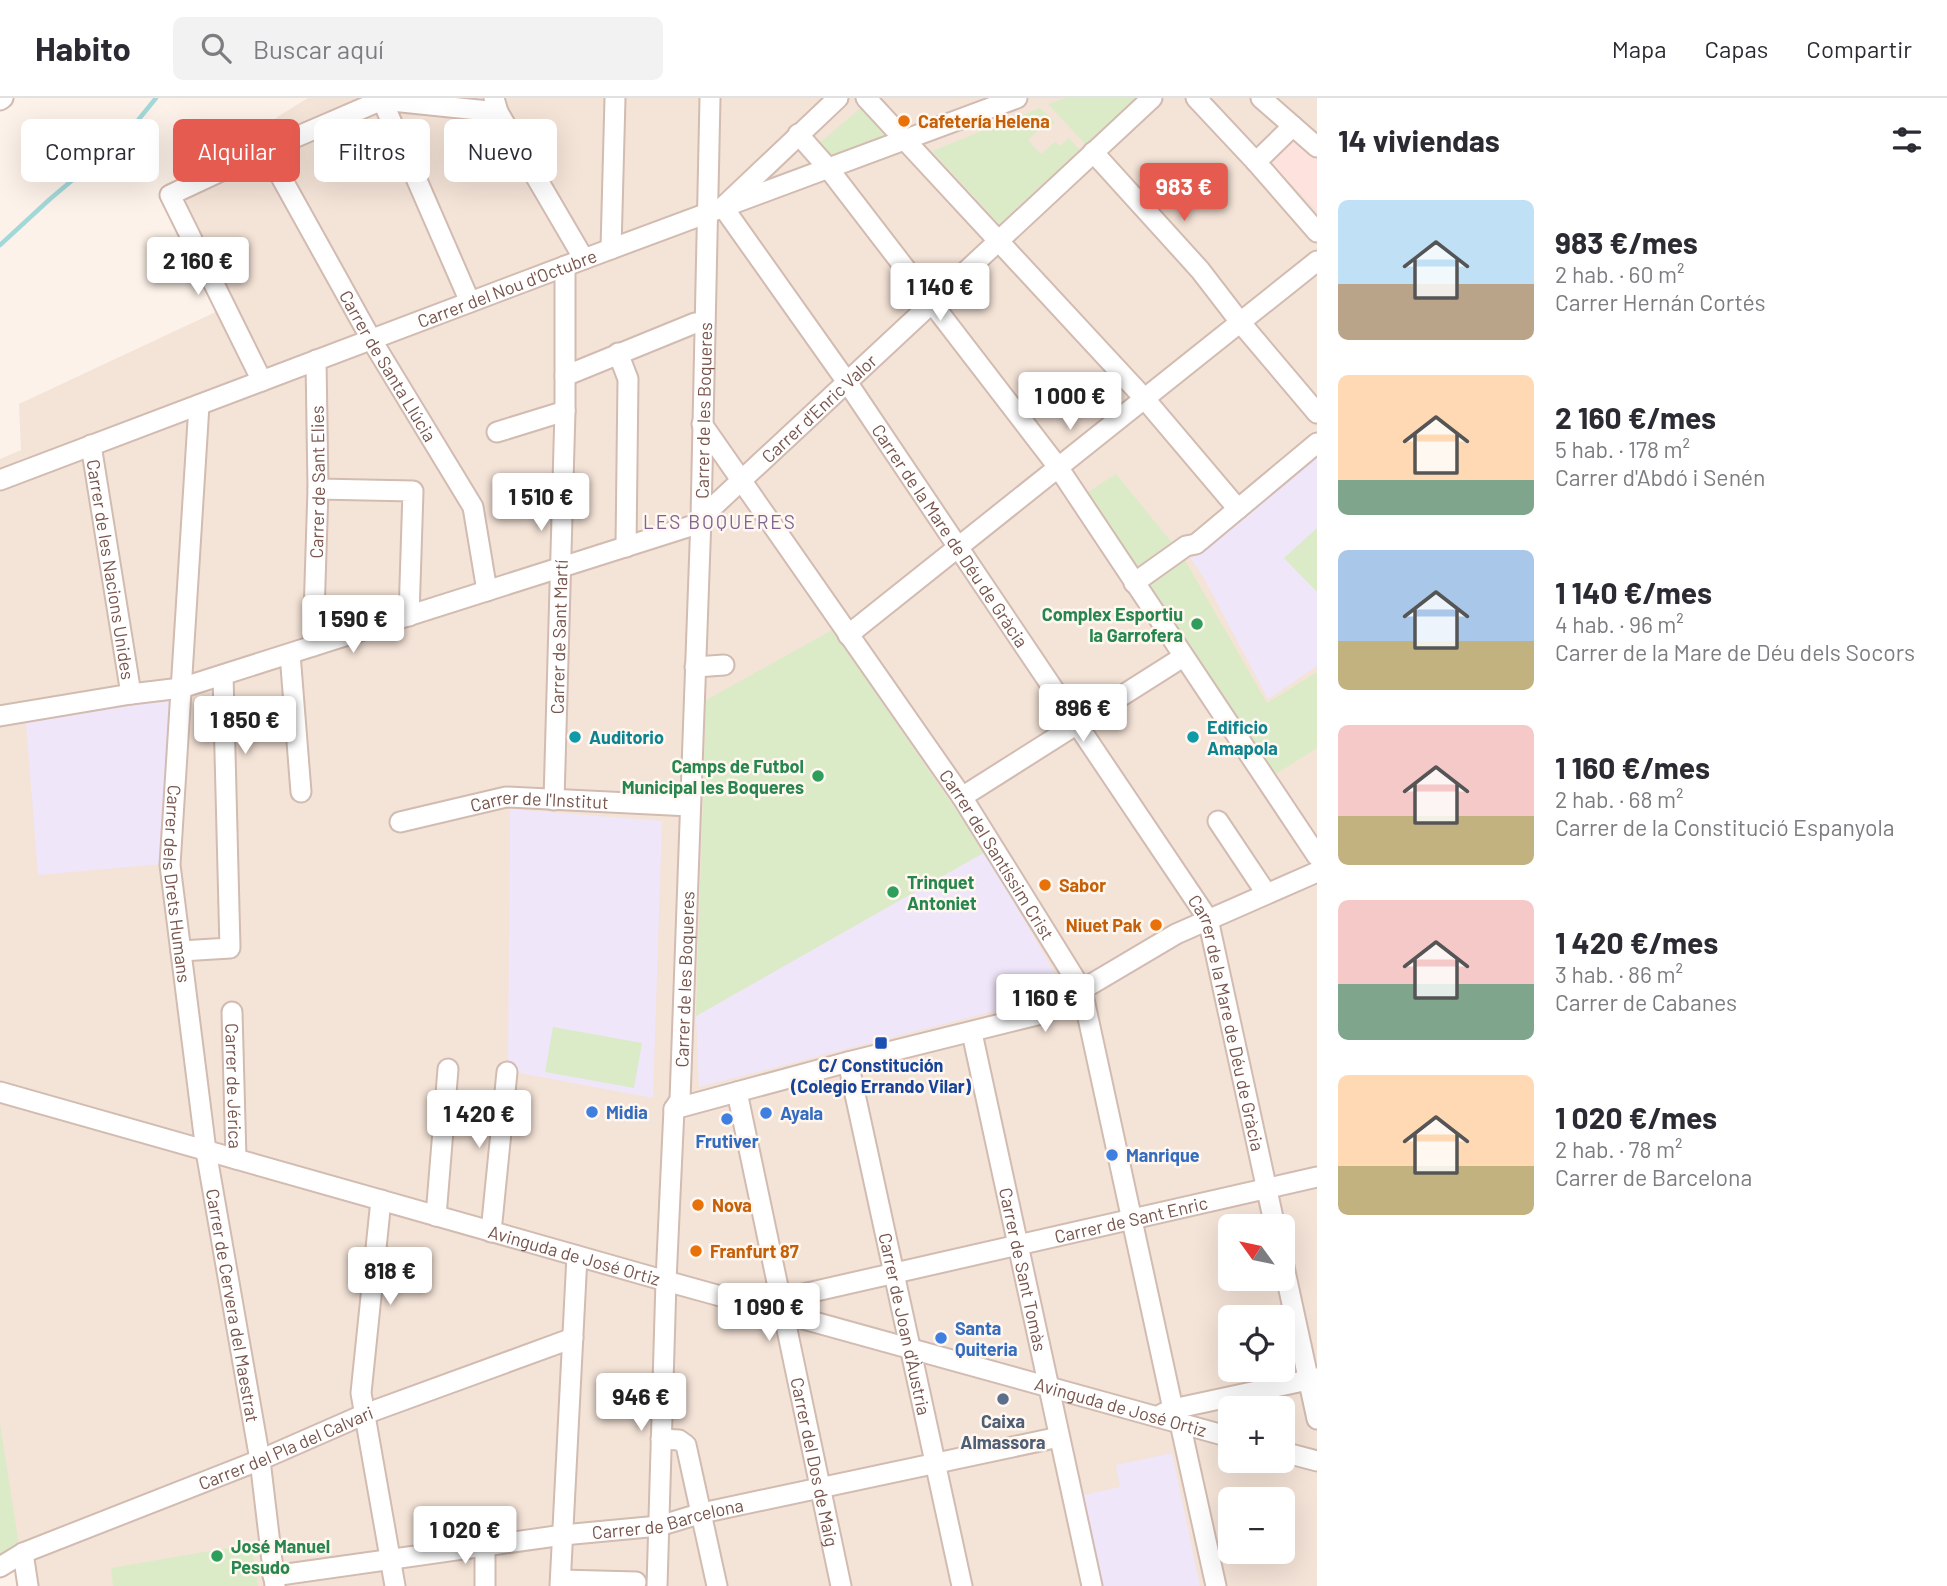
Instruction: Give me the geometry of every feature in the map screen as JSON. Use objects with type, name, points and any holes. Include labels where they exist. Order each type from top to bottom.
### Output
[{"type":"street","points":[[611,249],[615,98]]},
{"type":"street","name":"Carrer de les Boqueres","points":[[685,806],[695,667],[695,323],[709,212],[701,98]]},
{"type":"street","name":"Carrer de les Boqueres","points":[[657,1586],[674,1109],[670,1099],[702,424],[710,98]]},
{"type":"street","points":[[709,212],[838,98]]},
{"type":"street","points":[[866,98],[1144,398],[1238,509]]},
{"type":"street","name":"Carrer del Nou d'Octubre","points":[[0,480],[574,262],[1017,98]]},
{"type":"street","name":"Carrer d'Enric Valor","points":[[696,522],[1152,98]]},
{"type":"street","points":[[1196,98],[1317,232]]},
{"type":"street","points":[[1261,98],[1317,147]]},
{"type":"street","points":[[382,99],[470,302]]},
{"type":"street","points":[[300,135],[382,99],[496,105],[574,262]]},
{"type":"street","points":[[1255,162],[1293,126]]},
{"type":"street","points":[[798,134],[828,168],[1058,467],[1317,856]]},
{"type":"street","points":[[1093,152],[1200,270],[1317,413]]},
{"type":"street","points":[[198,182],[170,195],[262,381]]},
{"type":"street","name":"Carrer de Santa Llúcia","points":[[284,182],[371,339],[473,508],[487,591]]},
{"type":"street","name":"Carrer de la Mare de Déu de Gràcia","points":[[709,212],[847,382],[1208,919],[1272,1214]]},
{"type":"street","points":[[848,635],[1317,261]]},
{"type":"street","name":"Carrer de Sant Martí","points":[[554,800],[565,376],[574,262]]},
{"type":"street","points":[[565,376],[695,323]]},
{"type":"street","points":[[618,353],[628,379],[626,547]]},
{"type":"street","name":"Carrer de Sant Elies","points":[[313,646],[318,489],[316,360]]},
{"type":"street","name":"Carrer dels Drets Humans","points":[[198,405],[170,865],[206,1151]]},
{"type":"street","points":[[497,432],[565,411]]},
{"type":"street","name":"Carrer del Santíssim Crist","points":[[702,424],[962,797],[1082,990],[1132,1219],[1169,1416],[1216,1586]]},
{"type":"street","points":[[1134,583],[1186,546],[1196,544],[1317,443]]},
{"type":"street","name":"Carrer de les Nacions Unides","points":[[91,445],[131,694]]},
{"type":"street","points":[[318,489],[413,491],[408,616]]},
{"type":"street","points":[[0,716],[181,688],[626,547],[696,522]]},
{"type":"street","points":[[290,654],[301,792]]},
{"type":"street","points":[[962,797],[1183,657]]},
{"type":"street","points":[[695,667],[723,665]]},
{"type":"street","points":[[181,951],[230,948],[223,675]]},
{"type":"street","name":"Carrer de l'Institut","points":[[400,822],[506,797],[685,806]]},
{"type":"street","points":[[1218,821],[1266,893]]},
{"type":"street","points":[[674,1109],[1041,1014],[1176,934],[1317,872]]},
{"type":"street","name":"Carrer de Jérica","points":[[232,1012],[236,1159]]},
{"type":"street","name":"Carrer de Sant Tomàs","points":[[972,1032],[1092,1586]]},
{"type":"street","name":"Carrer de Joan d'Àustria","points":[[848,1062],[962,1586]]},
{"type":"street","points":[[436,1216],[449,1069]]},
{"type":"street","points":[[491,1232],[508,1072]]},
{"type":"street","name":"Avinguda de José Ortiz","points":[[0,1092],[666,1281],[782,1307],[910,1349],[1169,1416],[1218,1433]]},
{"type":"street","name":"Carrer del Dos de Maig","points":[[737,1092],[841,1586]]},
{"type":"street","name":"Carrer de Cervera del Maestrat","points":[[206,1151],[260,1460],[274,1581]]},
{"type":"street","name":"Carrer de Sant Enric","points":[[782,1307],[893,1274],[1317,1177]]},
{"type":"street","points":[[381,1200],[361,1393],[395,1586]]},
{"type":"street","points":[[577,1256],[561,1583],[636,1582]]},
{"type":"street","points":[[1291,1292],[1313,1379],[1317,1419]]},
{"type":"street","name":"Carrer del Pla del Calvari","points":[[0,1567],[23,1553],[260,1460],[365,1414],[573,1338]]},
{"type":"street","points":[[1169,1416],[1313,1379]]},
{"type":"street","name":"Carrer de Barcelona","points":[[274,1581],[390,1559],[563,1535],[659,1526],[702,1513],[1059,1437]]},
{"type":"street","points":[[662,1439],[679,1440],[686,1445],[717,1586]]},
{"type":"street","points":[[1295,1455],[1317,1461]]},
{"type":"street","points":[[485,1546],[485,1586]]},
{"type":"street","points":[[23,1553],[28,1586]]},
{"type":"shaded area","points":[[308,98],[1317,98],[1317,1586],[20,1586],[15,1551],[0,1555],[0,459],[21,450],[19,404],[222,309],[168,185],[173,182],[300,182],[300,119],[274,119]]},
{"type":"shaded area","points":[[1290,134],[1317,157],[1317,211],[1269,161]]},
{"type":"shaded area","points":[[1317,436],[1317,666],[1268,699],[1204,578],[1183,547]]},
{"type":"shaded area","points":[[170,699],[162,864],[38,875],[26,723]]},
{"type":"shaded area","points":[[510,809],[662,821],[653,1098],[508,1071]]},
{"type":"shaded area","points":[[985,852],[1061,984],[1029,1002],[699,1087],[696,1016]]},
{"type":"shaded area","points":[[1172,1453],[1200,1586],[1102,1586],[1083,1495],[1120,1487],[1116,1465]]},
{"type":"green space","points":[[1065,98],[1137,98],[1086,145],[1048,104]]},
{"type":"green space","points":[[864,105],[895,139],[831,160],[817,145]]},
{"type":"green space","points":[[1040,108],[1055,122],[1046,131],[1041,128],[1028,140],[1041,154],[1055,142],[1060,146],[1069,138],[1080,150],[999,224],[932,151]]},
{"type":"green space","name":"Complex Esportiu la Garrofera","points":[[1116,474],[1182,555],[1267,703],[1317,672],[1317,748],[1271,777],[1085,494]]},
{"type":"green space","points":[[1317,528],[1317,592],[1284,558]]},
{"type":"green space","name":"Camps de Futbol Municipal les Boqueres","points":[[832,630],[985,852],[696,1016],[706,700]]},
{"type":"green space","points":[[553,1027],[642,1043],[634,1088],[545,1072]]},
{"type":"green space","points":[[0,1424],[20,1552],[0,1560]]},
{"type":"green space","name":"José Manuel Pesudo","points":[[251,1544],[258,1586],[113,1586],[111,1568]]},
{"type":"waterway","points":[[0,245],[126,135],[156,98]]},
{"type":"place","name":"Cafetería Helena","points":[[904,121]]},
{"type":"place","name":"Complex Esportiu la Garrofera","points":[[1197,624]]},
{"type":"place","name":"Auditorio","points":[[575,737]]},
{"type":"place","name":"Edificio Amapola","points":[[1193,737]]},
{"type":"place","name":"Camps de Futbol Municipal les Boqueres","points":[[818,776]]},
{"type":"place","name":"Sabor","points":[[1045,885]]},
{"type":"place","name":"Trinquet Antoniet","points":[[893,892]]},
{"type":"place","name":"Niuet Pak","points":[[1156,925]]},
{"type":"place","name":"C/ Constitución (Colegio Errando Vilar)","points":[[881,1043]]},
{"type":"place","name":"Midia","points":[[592,1112]]},
{"type":"place","name":"Ayala","points":[[766,1113]]},
{"type":"place","name":"Frutiver","points":[[727,1119]]},
{"type":"place","name":"Manrique","points":[[1112,1155]]},
{"type":"place","name":"Nova","points":[[698,1205]]},
{"type":"place","name":"Franfurt 87","points":[[696,1251]]},
{"type":"place","name":"Santa Quiteria","points":[[941,1338]]},
{"type":"place","name":"Caixa Almassora","points":[[1003,1399]]},
{"type":"place","name":"José Manuel Pesudo","points":[[217,1556]]},
{"type":"district","name":"LES BOQUERES","points":[[720,521]]}]
